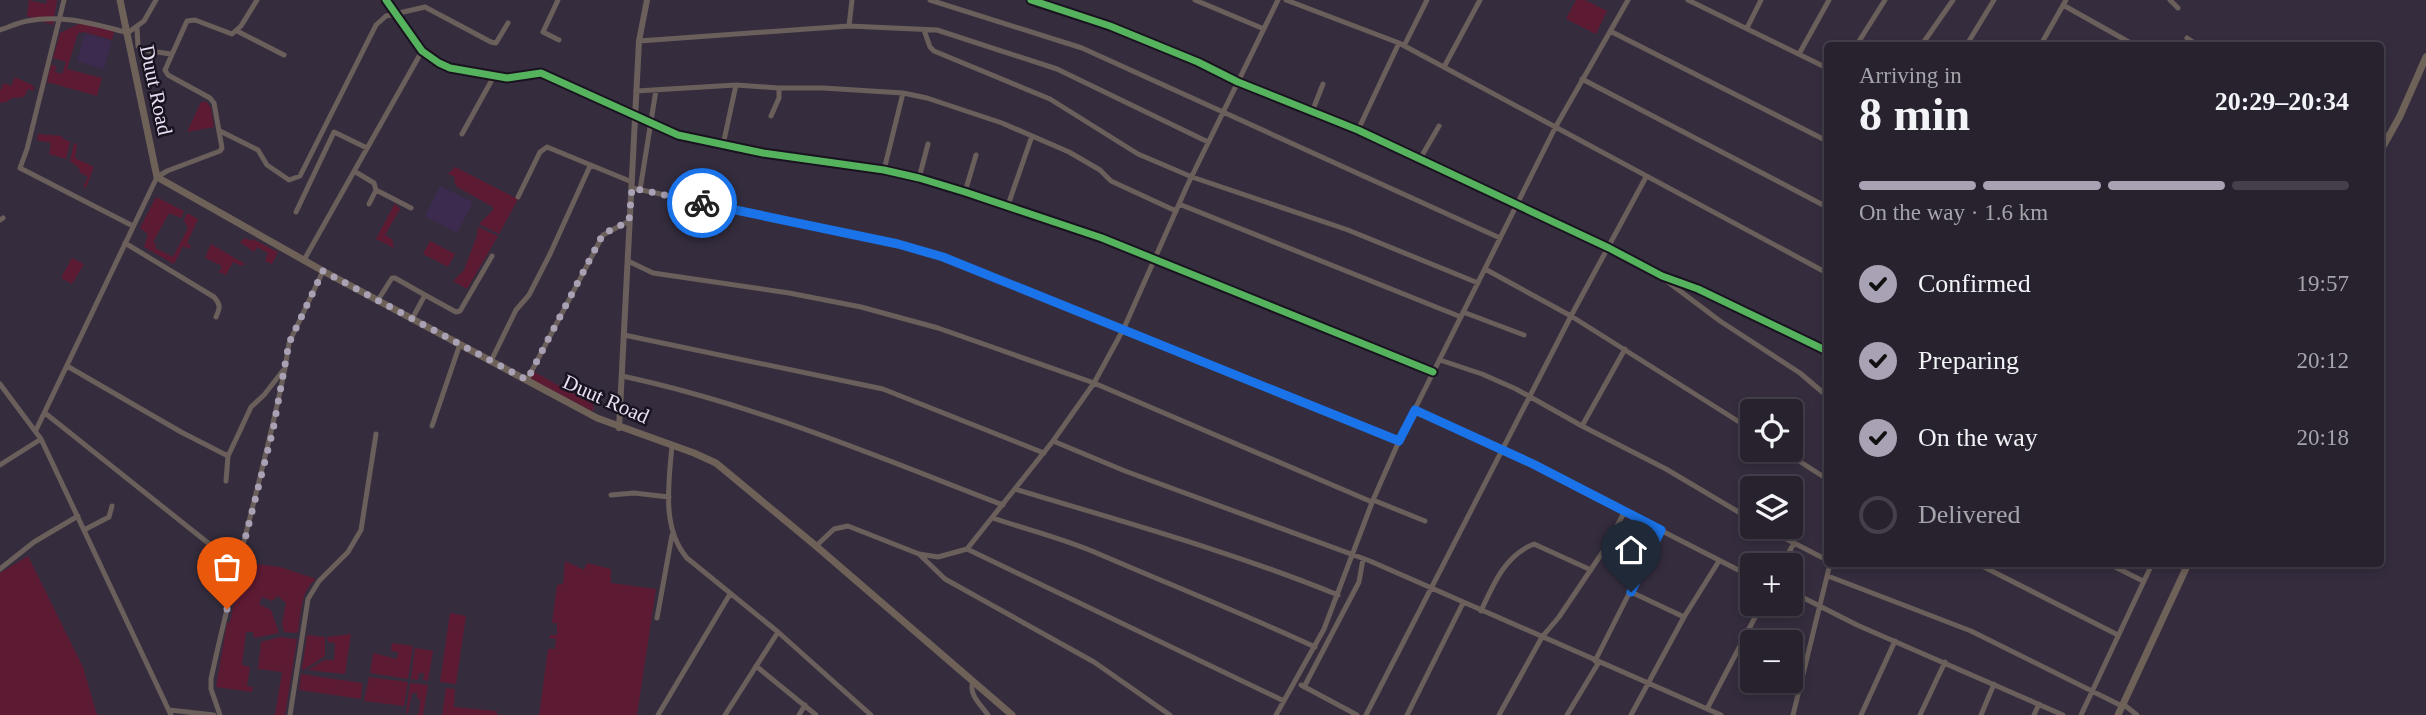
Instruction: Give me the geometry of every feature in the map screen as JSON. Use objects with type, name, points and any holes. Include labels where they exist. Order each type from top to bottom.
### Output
[{"type":"main road","name":"Duut Road","points":[[120,0],[157,177],[323,271],[619,428],[716,463],[1012,715]]},
{"type":"main road","points":[[2384,145],[2426,57]]},
{"type":"main road","points":[[2118,715],[2187,567]]},
{"type":"street","points":[[64,0],[20,168],[133,226]]},
{"type":"street","points":[[0,30],[27,21],[59,19],[75,20],[126,33],[144,21],[156,0]]},
{"type":"street","points":[[237,31],[257,0]]},
{"type":"street","points":[[386,0],[422,51],[450,68],[512,78],[541,73],[678,135],[723,145],[884,170],[1008,205],[1102,238],[1433,372]]},
{"type":"street","points":[[558,0],[543,32],[559,40]]},
{"type":"street","points":[[619,428],[639,41],[647,0]]},
{"type":"street","points":[[849,26],[852,0]]},
{"type":"street","points":[[930,0],[1082,48],[1500,238]]},
{"type":"street","points":[[1031,0],[1110,26],[1198,62],[1238,82],[1358,130],[1609,248],[1662,276],[1698,289],[1824,350]]},
{"type":"street","points":[[1195,0],[1264,29]]},
{"type":"street","points":[[816,546],[834,529],[848,526],[919,554],[938,557],[967,549],[1044,453],[1094,383],[1124,328],[1208,142],[1278,0]]},
{"type":"street","points":[[1286,0],[1402,45],[1824,271]]},
{"type":"street","points":[[1358,130],[1427,0]]},
{"type":"street","points":[[1444,67],[1480,0]]},
{"type":"street","points":[[1285,715],[1277,713],[1315,647],[1338,595],[1372,501],[1399,441],[1555,128],[1628,0]]},
{"type":"street","points":[[1688,0],[1697,2],[1824,66]]},
{"type":"street","points":[[1747,28],[1761,0]]},
{"type":"street","points":[[1799,54],[1829,0]]},
{"type":"street","points":[[1859,42],[1885,0]]},
{"type":"street","points":[[1924,42],[1953,0]]},
{"type":"street","points":[[1968,42],[1994,0]]},
{"type":"street","points":[[2170,0],[2178,8]]},
{"type":"street","points":[[2042,42],[2065,3],[2129,42]]},
{"type":"street","points":[[220,131],[258,150],[267,165],[289,180],[296,179],[300,176],[376,25],[383,18],[425,8],[496,43],[508,23]]},
{"type":"street","points":[[36,430],[157,177],[220,152],[222,148],[214,103],[210,98],[168,75],[166,65],[190,19],[227,33],[237,31],[284,55]]},
{"type":"street","points":[[639,41],[849,26],[937,30],[1057,69],[1208,142]]},
{"type":"street","points":[[137,28],[138,46],[144,50],[171,54]]},
{"type":"street","points":[[924,30],[934,51],[1050,99],[1138,154],[1192,177],[1348,230],[1478,283]]},
{"type":"street","points":[[1611,31],[1824,139]]},
{"type":"street","points":[[2187,38],[2193,42]]},
{"type":"street","points":[[304,260],[422,51]]},
{"type":"street","points":[[462,134],[494,76]]},
{"type":"street","points":[[1582,79],[1824,205]]},
{"type":"street","points":[[1312,112],[1323,84]]},
{"type":"street","points":[[636,91],[736,85],[903,93],[927,98],[962,109],[1069,152],[1100,170],[1111,181],[1176,211]]},
{"type":"street","points":[[723,145],[736,85]]},
{"type":"street","points":[[771,116],[779,98],[779,88]]},
{"type":"street","points":[[640,190],[656,90]]},
{"type":"street","points":[[884,170],[903,93]]},
{"type":"street","points":[[1420,159],[1439,126]]},
{"type":"street","points":[[296,212],[334,132],[367,148]]},
{"type":"street","points":[[1008,205],[1032,136]]},
{"type":"street","points":[[919,178],[928,144]]},
{"type":"street","points":[[518,197],[540,152],[547,147],[640,190],[919,250],[973,268],[1124,328],[1399,441]]},
{"type":"street","points":[[965,192],[976,155]]},
{"type":"street","points":[[491,361],[516,310],[529,295],[550,254],[590,166]]},
{"type":"street","points":[[355,171],[373,183],[376,190],[411,208]]},
{"type":"street","points":[[1366,715],[1571,316],[1646,177]]},
{"type":"street","points":[[369,204],[376,190]]},
{"type":"street","points":[[1179,204],[1462,314],[1524,335]]},
{"type":"street","points":[[527,380],[603,234],[629,221]]},
{"type":"street","points":[[125,243],[214,298],[220,309],[216,317]]},
{"type":"street","points":[[378,300],[393,277],[460,312],[492,256]]},
{"type":"street","points":[[628,261],[653,273],[789,293],[861,307],[937,328],[1094,383],[1424,521]]},
{"type":"street","points":[[1485,269],[1571,316],[1740,422]]},
{"type":"street","points":[[220,715],[211,689],[211,679],[237,566],[273,430],[289,343],[323,271]]},
{"type":"street","points":[[1662,276],[1720,321],[1800,373],[1824,393]]},
{"type":"street","points":[[412,319],[425,295]]},
{"type":"street","points":[[624,335],[883,389],[1044,453]]},
{"type":"street","points":[[432,426],[460,344]]},
{"type":"street","points":[[1582,426],[1625,349]]},
{"type":"street","points":[[1440,360],[1482,374],[1531,397],[1667,469],[1740,513]]},
{"type":"street","points":[[67,366],[228,456]]},
{"type":"street","points":[[226,481],[228,456],[251,407],[285,368]]},
{"type":"street","points":[[622,376],[783,421],[1003,505]]},
{"type":"street","points":[[0,384],[41,439],[170,713],[214,715]]},
{"type":"street","points":[[1415,410],[1503,450],[1740,571]]},
{"type":"street","points":[[45,413],[237,566]]},
{"type":"street","points":[[290,715],[308,598],[319,581],[348,552],[361,530],[376,434]]},
{"type":"street","points":[[0,465],[41,439]]},
{"type":"street","points":[[1053,441],[1125,471],[1363,559],[1721,715]]},
{"type":"street","points":[[657,618],[672,532],[669,497],[672,446]]},
{"type":"street","points":[[1801,462],[1824,476]]},
{"type":"street","points":[[1015,489],[1221,551],[1338,595]]},
{"type":"street","points":[[611,495],[634,493],[669,497]]},
{"type":"street","points":[[84,530],[109,517],[112,506]]},
{"type":"street","points":[[1499,715],[1542,637],[1591,570],[1625,511]]},
{"type":"street","points":[[0,569],[34,542],[78,516]]},
{"type":"street","points":[[993,518],[1098,554],[1240,612],[1315,647]]},
{"type":"street","points":[[1567,715],[1597,661],[1661,530]]},
{"type":"street","points":[[672,532],[678,549],[687,558],[778,632],[871,715]]},
{"type":"street","points":[[1786,539],[1824,559]]},
{"type":"street","points":[[1789,553],[1794,543]]},
{"type":"street","points":[[1481,611],[1507,564],[1523,548],[1534,544],[1591,570]]},
{"type":"street","points":[[967,549],[1284,701]]},
{"type":"street","points":[[919,554],[946,579],[1094,662],[1170,715]]},
{"type":"street","points":[[1304,687],[1359,582],[1363,559]]},
{"type":"street","points":[[1631,715],[1684,617],[1719,561]]},
{"type":"street","points":[[1793,715],[1829,567]]},
{"type":"street","points":[[1984,567],[2118,635]]},
{"type":"street","points":[[2115,567],[2143,581]]},
{"type":"street","points":[[2081,715],[2150,567]]},
{"type":"street","points":[[1828,576],[1971,631],[2091,692],[2123,705],[2137,715]]},
{"type":"street","points":[[1631,592],[1684,617]]},
{"type":"street","points":[[658,715],[730,594]]},
{"type":"street","points":[[1803,598],[2063,715]]},
{"type":"street","points":[[1408,715],[1463,603]]},
{"type":"street","points":[[1707,709],[1756,616]]},
{"type":"street","points":[[725,715],[778,632]]},
{"type":"street","points":[[1861,715],[1895,641]]},
{"type":"street","points":[[1920,715],[1945,662]]},
{"type":"street","points":[[756,666],[816,715]]},
{"type":"street","points":[[973,682],[972,693],[988,715]]},
{"type":"street","points":[[1295,682],[1357,715]]},
{"type":"street","points":[[1981,715],[1994,684]]},
{"type":"street","points":[[2034,715],[2039,704]]},
{"type":"street","points":[[799,715],[805,705]]},
{"type":"street","points":[[1695,715],[1700,706]]},
{"type":"shaded area","points":[[29,0],[46,4],[47,0],[57,0],[53,25],[27,16]]},
{"type":"shaded area","points":[[1576,0],[1585,0],[1607,11],[1596,34],[1566,19]]},
{"type":"shaded area","points":[[85,21],[115,28],[112,40],[84,32],[78,33],[67,69],[102,78],[97,96],[47,82],[51,65],[56,66],[55,72],[62,74],[66,62],[53,58],[60,33]]},
{"type":"shaded area","points":[[85,33],[112,41],[104,69],[77,61]]},
{"type":"shaded area","points":[[15,77],[34,86],[33,91],[28,89],[24,97],[0,103],[0,91],[4,83],[11,86]]},
{"type":"shaded area","points":[[201,102],[207,102],[211,108],[214,127],[187,132]]},
{"type":"shaded area","points":[[38,134],[62,136],[70,142],[66,159],[49,154],[51,143],[37,140]]},
{"type":"shaded area","points":[[74,143],[77,144],[75,158],[94,167],[86,188],[83,187],[88,177],[79,172],[80,169],[70,161]]},
{"type":"shaded area","points":[[455,167],[518,199],[499,234],[479,224],[493,207],[457,187],[455,177],[448,174]]},
{"type":"shaded area","points":[[440,186],[473,202],[457,233],[425,216]]},
{"type":"shaded area","points":[[156,197],[184,211],[181,218],[169,213],[153,242],[156,244],[155,248],[173,257],[188,228],[184,220],[187,213],[198,219],[187,243],[191,246],[190,249],[183,246],[174,264],[144,247],[148,234],[140,228]]},
{"type":"shaded area","points":[[395,203],[400,209],[385,235],[392,239],[394,248],[376,239]]},
{"type":"shaded area","points":[[478,227],[498,236],[467,289],[453,281],[464,270]]},
{"type":"shaded area","points":[[245,238],[251,241],[253,239],[278,252],[272,264],[265,261],[268,253],[257,247],[254,252],[240,242]]},
{"type":"shaded area","points":[[430,241],[455,254],[448,267],[423,254]]},
{"type":"shaded area","points":[[211,244],[245,264],[241,266],[233,262],[226,275],[219,272],[222,266],[205,258]]},
{"type":"shaded area","points":[[72,258],[84,264],[72,284],[61,278]]},
{"type":"shaded area","points":[[534,372],[593,404],[594,409],[592,411],[530,379]]},
{"type":"shaded area","points":[[28,556],[83,667],[97,715],[0,715],[0,573]]},
{"type":"shaded area","points":[[565,561],[584,570],[587,563],[611,569],[611,583],[656,589],[637,715],[539,715],[548,649],[555,649],[556,639],[549,638],[550,635],[557,635],[557,623],[552,623],[557,585],[563,584]]},
{"type":"shaded area","points":[[243,562],[280,567],[316,579],[304,597],[298,633],[284,632],[282,623],[286,603],[278,596],[272,601],[262,597],[259,604],[271,610],[279,633],[254,638],[253,632],[246,632],[242,665],[250,667],[247,686],[253,687],[252,692],[216,687],[227,623],[230,622]]},
{"type":"shaded area","points":[[450,613],[466,616],[456,684],[440,682]]},
{"type":"shaded area","points":[[351,634],[345,674],[308,670],[324,660],[334,660],[335,643],[328,642],[327,637]]},
{"type":"shaded area","points":[[307,635],[325,637],[325,656],[304,670],[302,669]]},
{"type":"shaded area","points":[[280,637],[297,639],[285,715],[275,715],[282,672],[258,669],[261,642]]},
{"type":"shaded area","points":[[392,643],[413,646],[408,679],[370,673],[373,653],[397,659],[398,652],[391,651]]},
{"type":"shaded area","points":[[415,648],[433,651],[428,681],[423,680],[424,673],[419,673],[418,680],[411,679]]},
{"type":"shaded area","points":[[301,674],[362,683],[361,699],[299,690]]},
{"type":"shaded area","points":[[369,677],[408,682],[404,706],[364,701]]},
{"type":"shaded area","points":[[410,683],[428,685],[423,715],[416,715],[419,713],[420,699],[417,698],[417,693],[412,693],[406,713]]},
{"type":"shaded area","points":[[446,688],[455,689],[454,707],[497,711],[497,715],[442,715]]},
{"type":"cycle path","points":[[386,0],[422,51],[450,68],[507,78],[541,73],[678,135],[763,153],[884,170],[965,192],[1102,238],[1433,372]]},
{"type":"cycle path","points":[[1031,0],[1110,26],[1198,62],[1238,82],[1358,130],[1609,248],[1662,276],[1698,289],[1824,350]]},
{"type":"way so far","points":[[227,609],[273,430],[289,343],[323,271],[527,380],[603,234],[629,221],[632,188],[702,203]]},
{"type":"route","points":[[702,203],[898,244],[943,257],[1399,441],[1415,410],[1533,464],[1661,530],[1631,592]]}]
